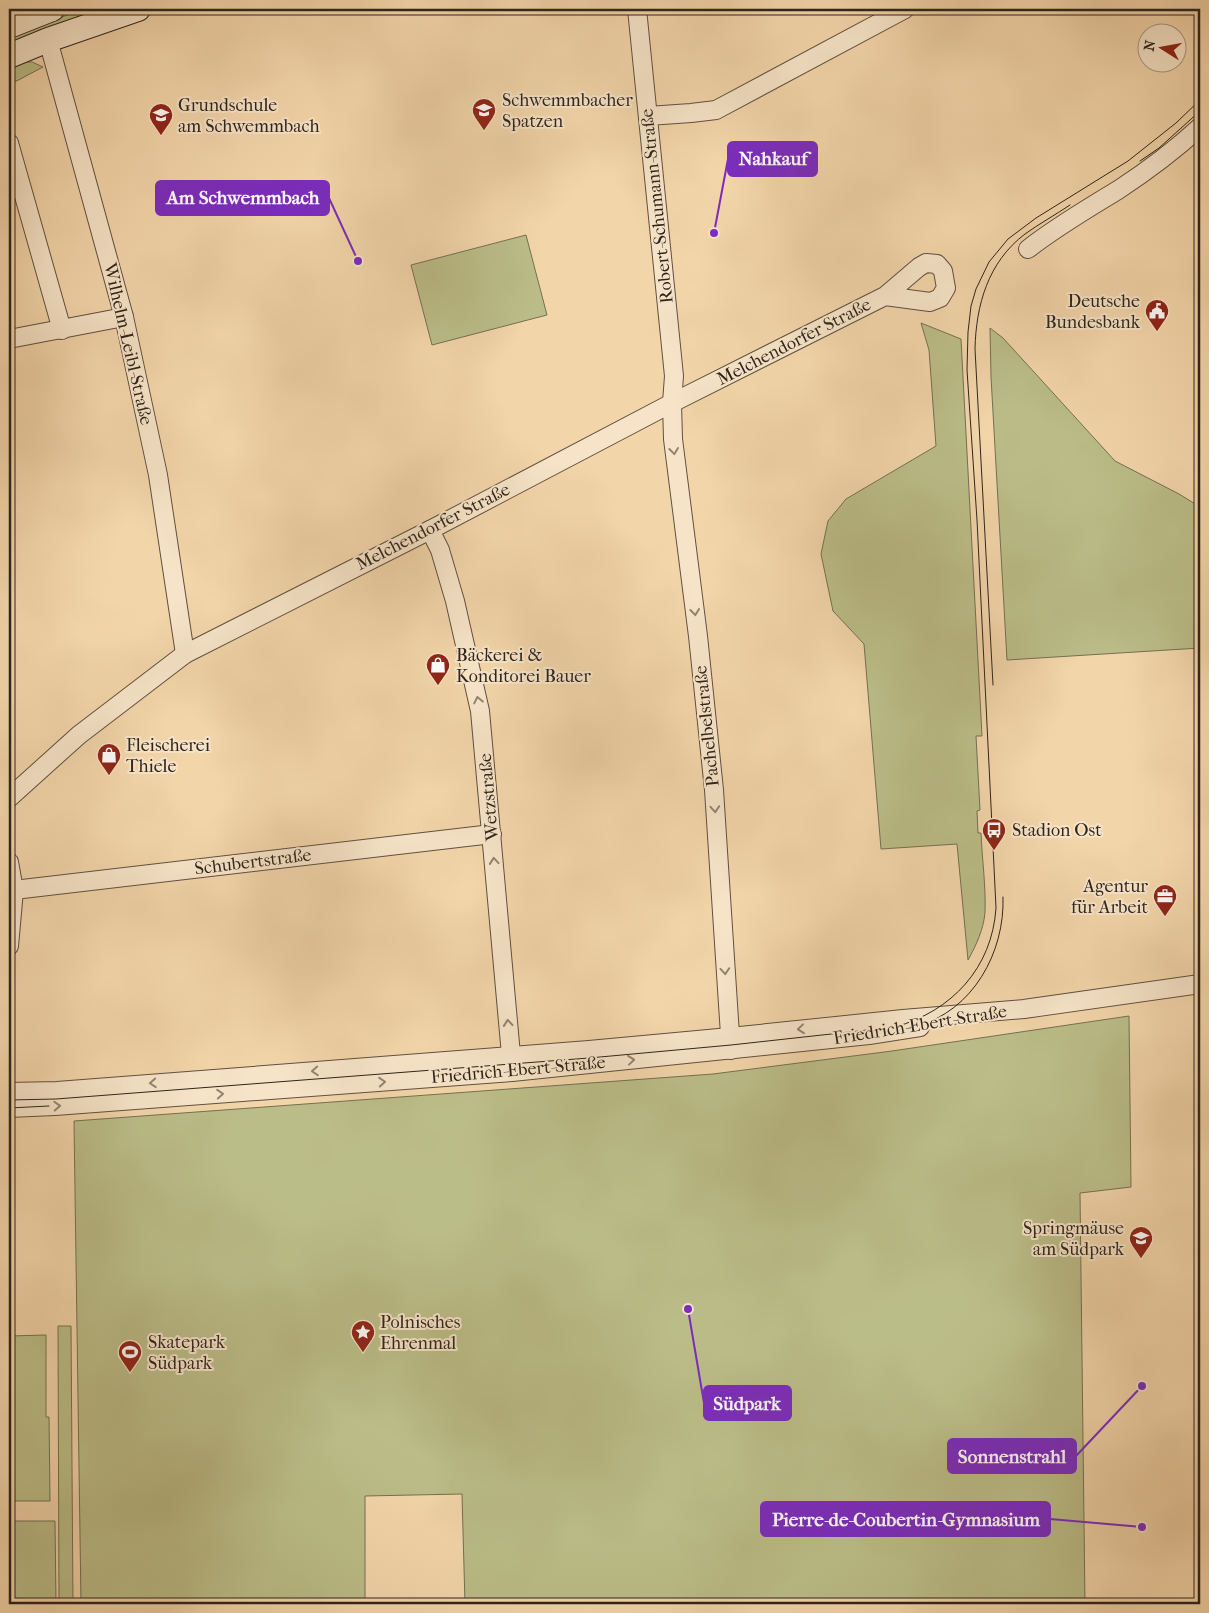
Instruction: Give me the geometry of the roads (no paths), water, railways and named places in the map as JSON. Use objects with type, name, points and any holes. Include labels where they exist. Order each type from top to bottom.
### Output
[{"type":"main road","points":[[9,26],[52,9]]},
{"type":"main road","points":[[9,56],[48,40],[138,9]]},
{"type":"street","name":"Robert-Schumann-Straße","points":[[637,9],[674,376],[672,402]]},
{"type":"street","points":[[648,116],[691,114],[716,110],[905,9]]},
{"type":"street","name":"Wilhelm-Leibl-Straße","points":[[48,40],[124,317],[158,475],[185,654]]},
{"type":"street","points":[[1028,249],[1052,230],[1119,190],[1200,127]]},
{"type":"street","points":[[9,143],[62,330]]},
{"type":"street","name":"Melchendorfer Straße","points":[[9,798],[79,735],[185,654],[430,530],[672,402],[884,296]]},
{"type":"street","points":[[9,339],[124,317]]},
{"type":"street","name":"Pachelbelstraße","points":[[672,402],[673,439],[698,636],[714,790],[731,1044]]},
{"type":"street","name":"Wetzstraße","points":[[430,530],[440,550],[456,601],[480,712],[512,1064]]},
{"type":"street","name":"Schubertstraße","points":[[14,890],[492,834]]},
{"type":"street","points":[[9,862],[14,890],[9,946]]},
{"type":"street","name":"Friedrich-Ebert-Straße","points":[[9,1108],[64,1105],[731,1044],[904,1018],[1024,1009],[1200,984]]},
{"type":"street","name":"Friedrich-Ebert-Straße","points":[[9,1092],[512,1064]]},
{"type":"tram line","points":[[9,1100],[56,1099],[589,1058],[731,1045],[895,1027],[916,1020],[951,998],[965,984],[987,950],[993,930],[996,908],[977,520],[967,370],[971,306],[976,289],[989,262],[1008,239],[1036,218],[1128,161],[1176,123],[1200,100]]},
{"type":"tram line","points":[[1140,161],[1159,148],[1200,111]]},
{"type":"tram line","points":[[993,685],[975,349],[978,316],[986,286],[993,271],[1012,245],[1025,234],[1070,205]]},
{"type":"tram line","points":[[917,1026],[937,1018],[954,1007],[969,993],[982,976],[998,938],[1002,918],[1003,897]]},
{"type":"tram line","points":[[9,1108],[49,1106]]},
{"type":"place","name":"Schwemmbacher Spatzen","points":[[484,131]]},
{"type":"place","name":"Grundschule am Schwemmbach","points":[[161,136]]},
{"type":"place","name":"Nahkauf","points":[[714,233]]},
{"type":"place","name":"Am Schwemmbach","points":[[358,261]]},
{"type":"place","name":"Deutsche Bundesbank","points":[[1157,332]]},
{"type":"place","name":"Bäckerei & Konditorei Bauer","points":[[438,686]]},
{"type":"place","name":"Fleischerei Thiele","points":[[109,776]]},
{"type":"place","name":"Stadion Ost","points":[[994,851]]},
{"type":"place","name":"Agentur für Arbeit","points":[[1165,917]]},
{"type":"place","name":"Springmäuse am Südpark","points":[[1141,1259]]},
{"type":"place","name":"Südpark","points":[[688,1309]]},
{"type":"place","name":"Polnisches Ehrenmal","points":[[363,1353]]},
{"type":"place","name":"Skatepark Südpark","points":[[130,1373]]},
{"type":"place","name":"Sonnenstrahl","points":[[1142,1386]]},
{"type":"place","name":"Pierre-de-Coubertin-Gymnasium","points":[[1142,1527]]}]
